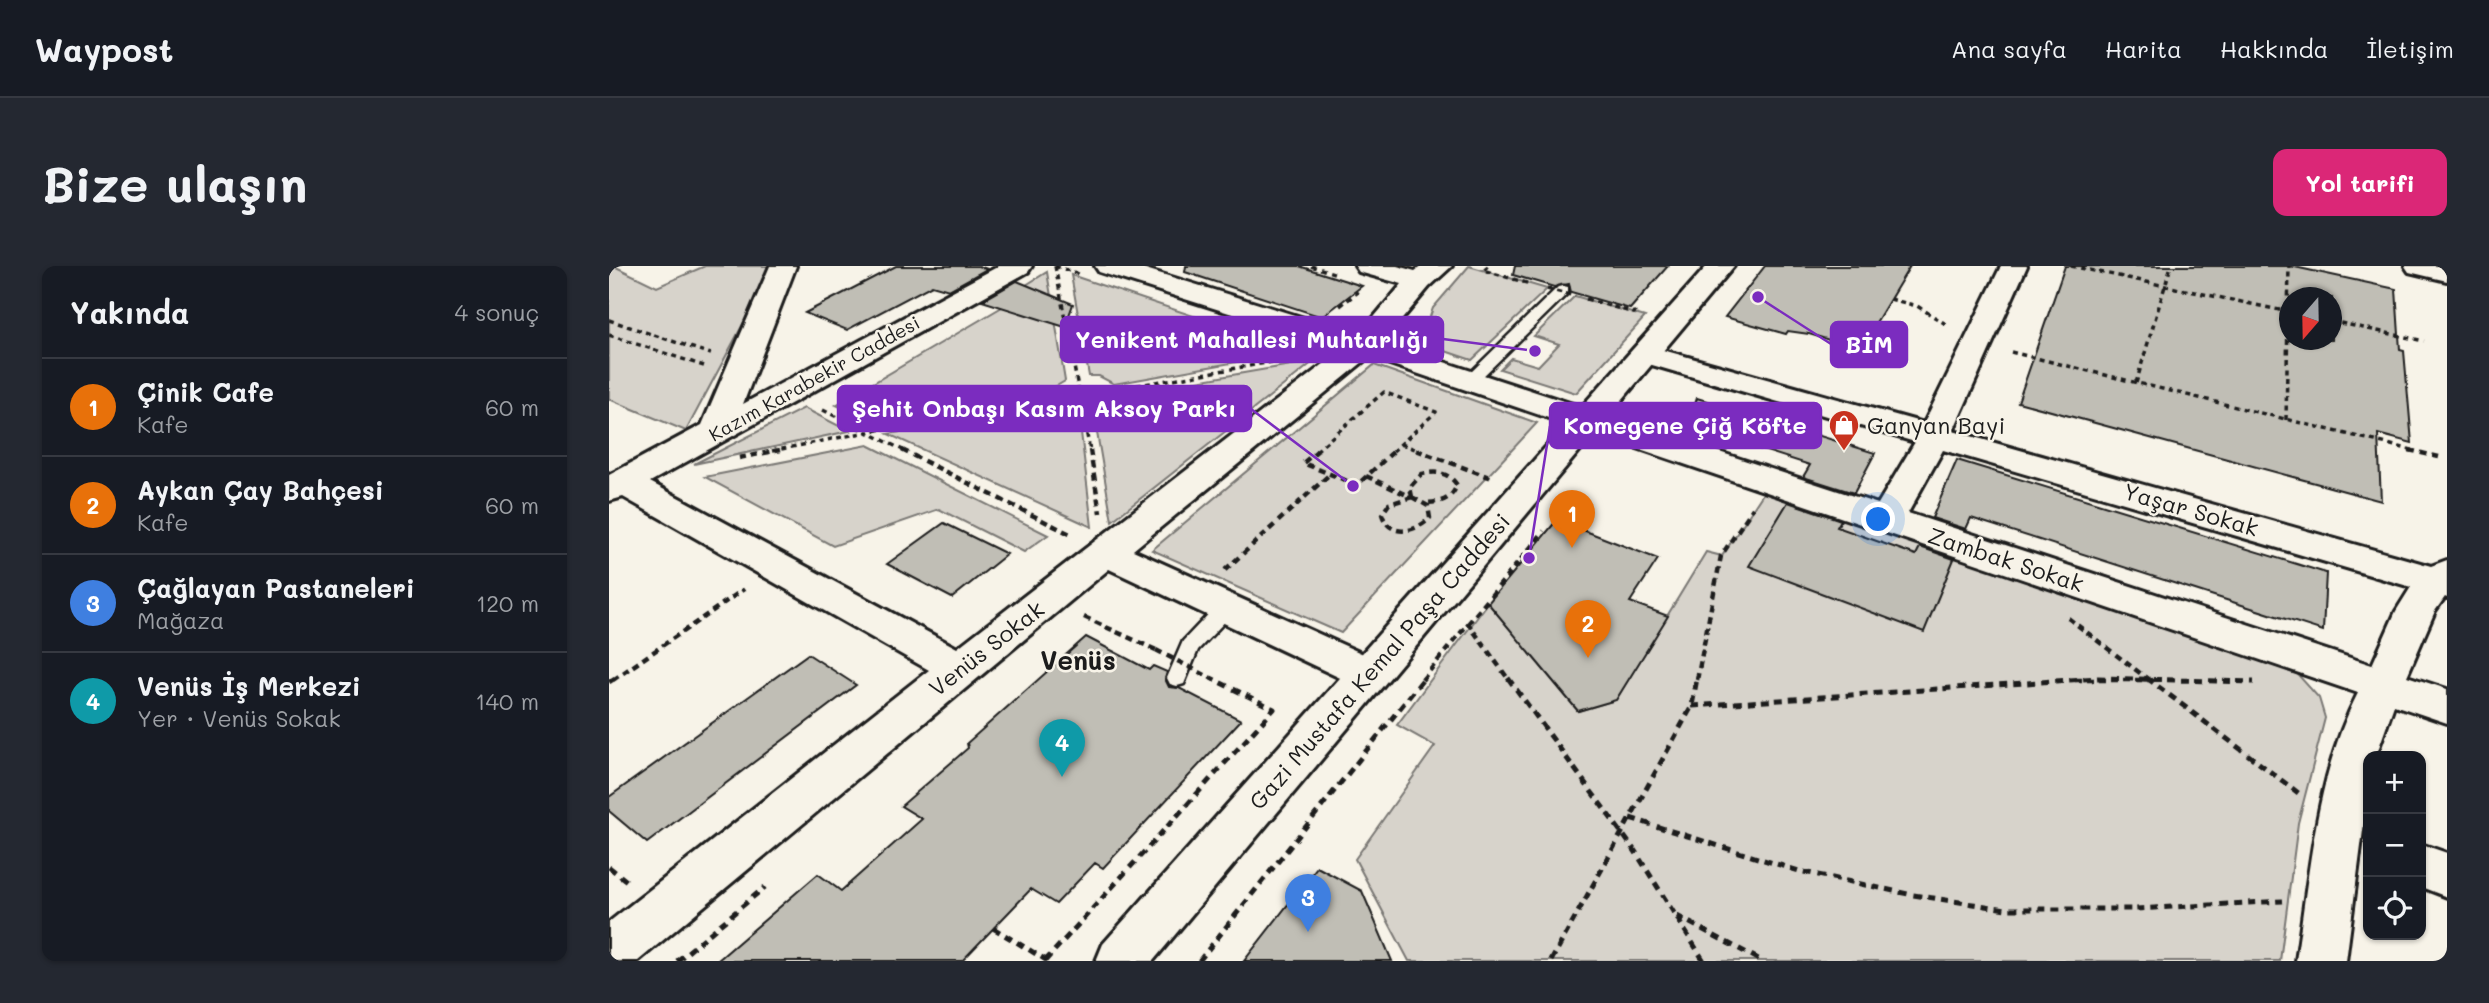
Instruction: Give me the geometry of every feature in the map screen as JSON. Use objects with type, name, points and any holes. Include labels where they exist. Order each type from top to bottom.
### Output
[{"type":"street","points":[[716,431],[783,266]]},
{"type":"street","name":"Kazım Karabekir Caddesi","points":[[616,486],[1019,266]]},
{"type":"street","name":"Zambak Sokak","points":[[1108,266],[1365,346],[2447,706]]},
{"type":"street","points":[[1367,266],[1429,274]]},
{"type":"street","name":"Gazi Mustafa Kemal Paşa Caddesi","points":[[1121,961],[1721,266]]},
{"type":"street","points":[[1887,519],[1935,435],[2014,266]]},
{"type":"street","points":[[2418,266],[2447,273]]},
{"type":"street","name":"Venüs Sokak","points":[[609,953],[960,668],[1365,346],[1429,274]]},
{"type":"street","name":"Yaşar Sokak","points":[[1645,354],[2443,579]]},
{"type":"street","points":[[616,486],[776,567],[960,668]]},
{"type":"street","points":[[1106,553],[1367,674]]},
{"type":"street","points":[[2321,961],[2330,898],[2350,835],[2353,764],[2365,724],[2418,604],[2443,579]]},
{"type":"street","points":[[2426,867],[2447,875]]},
{"type":"lane","points":[[1470,381],[1569,293]]},
{"type":"lane","points":[[1177,678],[1189,646],[1211,602]]},
{"type":"path","points":[[1055,266],[1081,394],[1106,553]]},
{"type":"path","points":[[1488,266],[1483,270],[1534,285]]},
{"type":"path","points":[[2071,266],[2279,310]]},
{"type":"path","points":[[2136,383],[2171,266]]},
{"type":"path","points":[[2289,266],[2289,287]]},
{"type":"path","points":[[1547,289],[1634,313],[1642,304]]},
{"type":"path","points":[[1890,299],[1917,306]]},
{"type":"path","points":[[609,320],[741,371]]},
{"type":"path","points":[[2342,323],[2424,341]]},
{"type":"path","points":[[609,335],[741,371]]},
{"type":"path","points":[[731,460],[867,432],[1365,346]]},
{"type":"path","points":[[2286,420],[2287,350]]},
{"type":"path","points":[[2013,352],[2439,457]]},
{"type":"path","points":[[788,392],[1106,553]]},
{"type":"path","points":[[1384,392],[1436,412],[1357,485],[1331,474],[1303,463],[1384,392]]},
{"type":"path","points":[[1401,444],[1526,490]]},
{"type":"path","points":[[1445,473],[1454,464]]},
{"type":"path","points":[[1366,476],[1412,497],[1427,503],[1440,502],[1453,495],[1457,485],[1445,473],[1430,472],[1416,478],[1410,487],[1412,497]]},
{"type":"path","points":[[1211,602],[1331,474]]},
{"type":"path","points":[[1551,961],[1692,706],[1721,556],[1771,481]]},
{"type":"path","points":[[1412,497],[1395,500],[1384,509],[1385,524],[1406,531],[1421,527],[1430,517],[1427,503]]},
{"type":"path","points":[[1199,961],[1468,622],[1548,526]]},
{"type":"path","points":[[609,682],[776,567]]},
{"type":"path","points":[[1442,587],[1622,833],[1704,961]]},
{"type":"path","points":[[2063,615],[2350,835]]},
{"type":"path","points":[[993,928],[1046,960],[1274,709],[1085,616],[1075,625]]},
{"type":"path","points":[[1692,706],[2098,678],[2260,682]]},
{"type":"path","points":[[1630,818],[1799,871],[1913,895],[2006,909],[2135,909],[2330,898]]},
{"type":"path","points":[[677,961],[772,881]]},
{"type":"path","points":[[1676,915],[1762,961]]},
{"type":"shaded area","points":[[609,266],[657,287],[705,266],[774,266],[686,431],[609,399]]},
{"type":"shaded area","points":[[1469,266],[1547,289],[1472,360],[1427,345],[1423,337],[1433,308]]},
{"type":"shaded area","points":[[1047,272],[1065,381],[1049,394],[879,425],[836,405],[1002,307],[1026,285]]},
{"type":"shaded area","points":[[1071,275],[1298,351],[1114,384],[1099,376],[1089,376]]},
{"type":"shaded area","points":[[1575,296],[1645,317],[1576,393],[1500,369],[1511,358],[1538,366],[1559,344],[1534,336]]},
{"type":"shaded area","points":[[1314,361],[1112,521],[1093,409],[1110,396]]},
{"type":"shaded area","points":[[1374,365],[1537,423],[1341,633],[1152,550]]},
{"type":"shaded area","points":[[1054,406],[1067,414],[1079,415],[1092,527],[888,434]]},
{"type":"shaded area","points":[[804,408],[849,431],[694,464]]},
{"type":"shaded area","points":[[868,445],[1048,535],[1024,552],[939,509],[833,546],[705,477]]},
{"type":"shaded area","points":[[1766,489],[2292,668],[2319,698],[2325,718],[2298,823],[2280,961],[1409,961],[1355,859],[1435,746],[1397,725],[1488,603],[1578,711],[1616,700],[1706,552],[1722,556]]},
{"type":"building","points":[[896,266],[979,266],[987,269],[949,290],[932,285],[847,330],[805,313]]},
{"type":"building","points":[[1186,266],[1299,266],[1362,286],[1322,317],[1185,272]]},
{"type":"building","points":[[1515,266],[1668,266],[1630,309],[1571,292],[1569,284],[1554,287],[1513,275]]},
{"type":"building","points":[[1765,266],[1910,266],[1860,349],[1809,334],[1788,331],[1786,334],[1725,317]]},
{"type":"building","points":[[2065,266],[2290,266],[2396,289],[2400,350],[2404,351],[2412,443],[2378,434],[2381,501],[2018,402]]},
{"type":"building","points":[[1017,281],[1073,304],[1065,327],[982,301]]},
{"type":"building","points":[[1697,398],[1875,453],[1854,493],[1803,477],[1810,465],[1688,426]]},
{"type":"building","points":[[1957,460],[2326,573],[2323,631],[1971,518],[1966,529],[1932,518]]},
{"type":"building","points":[[1788,502],[1841,520],[1837,527],[1916,555],[1920,547],[1954,559],[1924,632],[1749,566]]},
{"type":"building","points":[[1557,520],[1658,559],[1630,602],[1668,616],[1616,700],[1578,711],[1488,603]]},
{"type":"building","points":[[944,523],[1007,554],[952,598],[887,564]]},
{"type":"building","points":[[1086,637],[1149,670],[1153,666],[1167,672],[1165,679],[1169,687],[1179,688],[1241,720],[1103,868],[1095,863],[1056,904],[1031,889],[962,961],[717,961],[818,874],[841,891],[922,819],[901,806],[968,748],[967,743]]},
{"type":"building","points":[[808,654],[856,685],[647,843],[609,811],[609,797]]},
{"type":"building","points":[[1317,867],[1362,891],[1392,961],[1244,961]]},
{"type":"place","name":"BİM","points":[[1758,297]]},
{"type":"place","name":"Yenikent Mahallesi Muhtarlığı","points":[[1535,351]]},
{"type":"place","name":"Ganyan Bayi","points":[[1844,452]]},
{"type":"place","name":"Şehit Onbaşı Kasım Aksoy Parkı","points":[[1353,486]]},
{"type":"place","name":"Çinik Cafe","points":[[1572,548]]},
{"type":"place","name":"Komegene Çiğ Köfte","points":[[1529,558]]},
{"type":"place","name":"Aykan Çay Bahçesi","points":[[1588,658]]},
{"type":"place","name":"Venüs İş Merkezi","points":[[1062,777]]},
{"type":"place","name":"Çağlayan Pastaneleri","points":[[1308,932]]},
{"type":"district","name":"Venüs","points":[[1078,660]]}]
